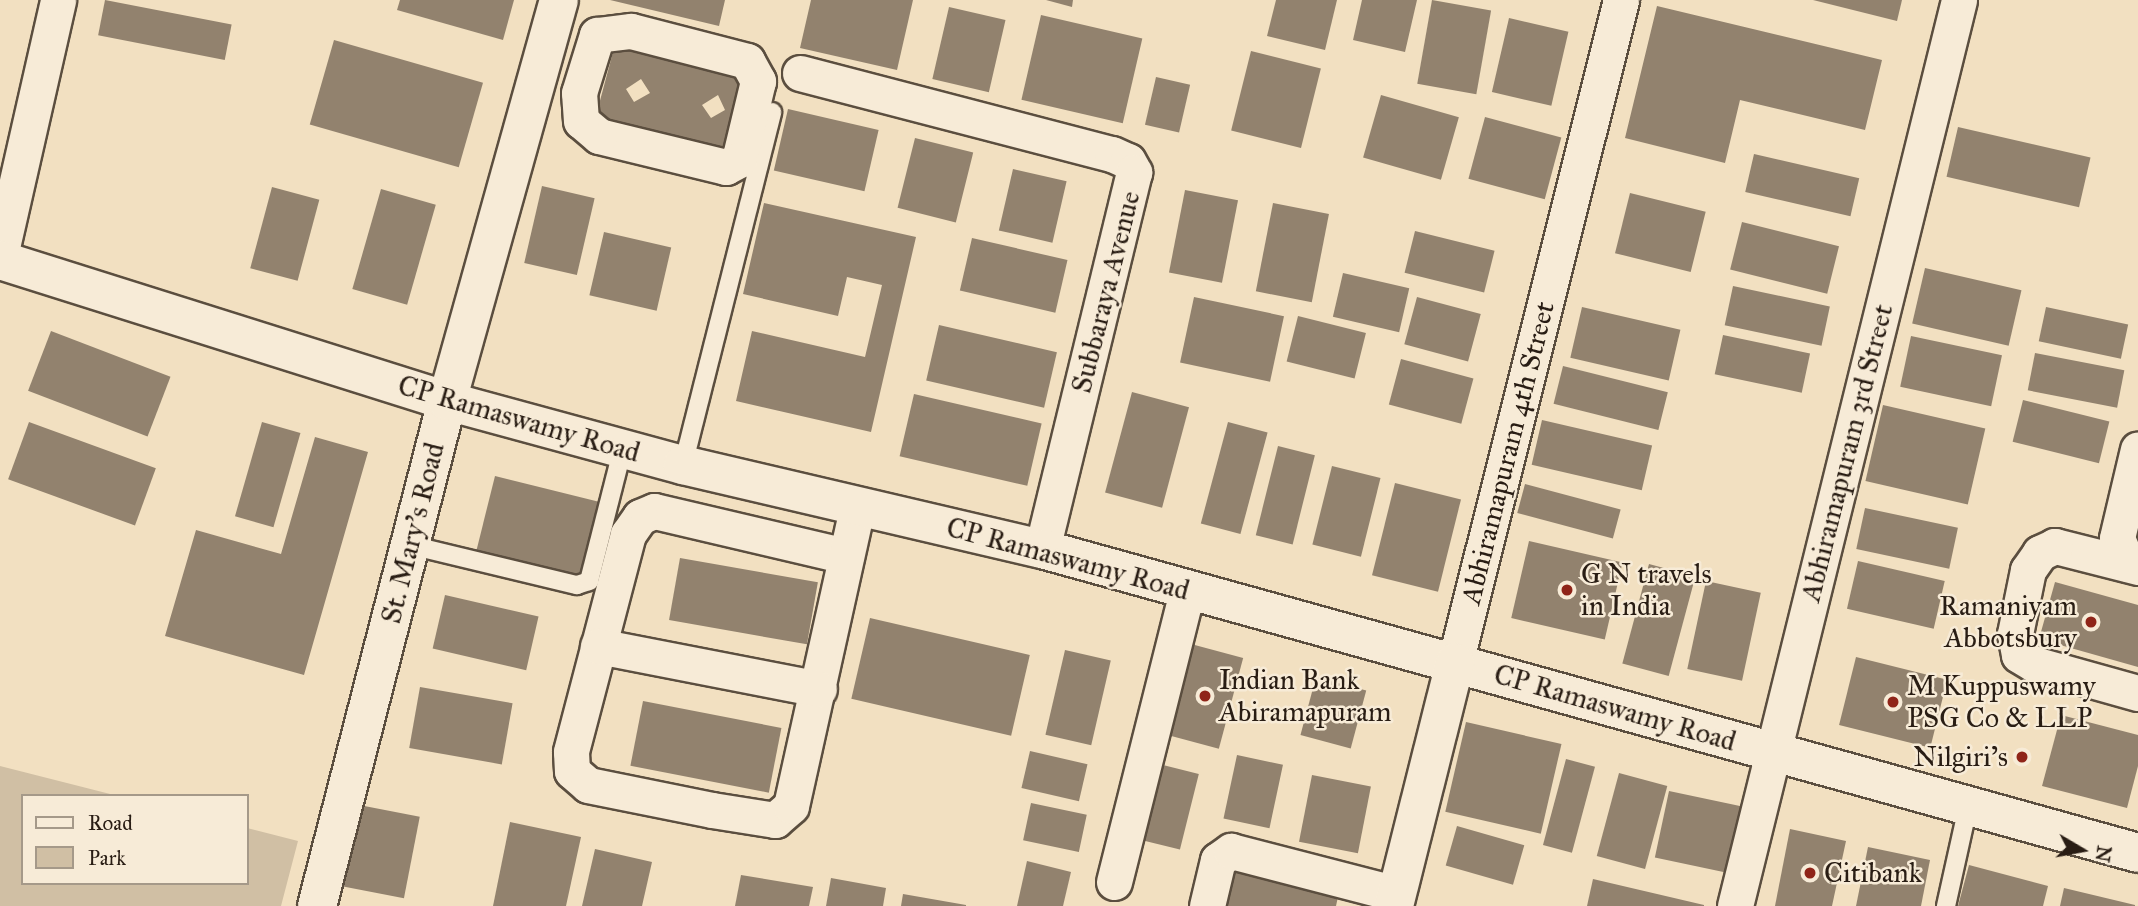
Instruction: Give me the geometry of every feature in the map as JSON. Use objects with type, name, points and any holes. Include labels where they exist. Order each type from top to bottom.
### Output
[{"type":"main road","name":"St. Mary's Road","points":[[317,906],[447,401],[555,14]]},
{"type":"main road","name":"CP Ramaswamy Road","points":[[0,258],[447,401],[683,465],[1042,549],[2138,853]]},
{"type":"main road","name":"Abhiramapuram 4th Street","points":[[1395,900],[1455,663]]},
{"type":"street","points":[[0,258],[58,0]]},
{"type":"street","name":"Abhiramapuram 3rd Street","points":[[1735,906],[1770,751],[1959,0]]},
{"type":"street","name":"Abhiramapuram 4th Street","points":[[1455,663],[1617,1]]},
{"type":"street","points":[[555,14],[597,35],[631,32],[747,61],[758,81],[739,160],[726,167],[599,136],[582,121],[579,93],[597,35]]},
{"type":"street","name":"Subbaraya Avenue","points":[[800,73],[1112,154],[1128,161],[1134,172],[1042,549]]},
{"type":"street","points":[[538,77],[579,93]]},
{"type":"street","points":[[2133,566],[2117,538],[2138,449]]},
{"type":"street","points":[[846,556],[654,511],[640,517],[628,534],[598,646],[571,752],[572,771],[588,785],[712,810],[775,820],[791,806],[858,505]]},
{"type":"street","points":[[2133,566],[2055,546],[2040,553],[2028,570],[2015,634],[2018,655],[2034,664],[2138,693]]},
{"type":"street","points":[[1114,882],[1187,591]]},
{"type":"street","points":[[598,646],[819,689]]},
{"type":"street","points":[[1207,906],[1218,860],[1231,851],[1395,900]]},
{"type":"lane","points":[[683,465],[772,112]]},
{"type":"lane","points":[[410,545],[577,585],[589,581],[623,448]]},
{"type":"lane","points":[[1945,906],[1968,807]]},
{"type":"green space","points":[[0,766],[110,794],[21,794],[21,885],[248,885],[248,828],[298,841],[281,906],[0,906]]},
{"type":"building","points":[[105,0],[232,25],[225,60],[98,35]]},
{"type":"building","points":[[400,0],[514,0],[503,40],[397,10]]},
{"type":"building","points":[[610,0],[725,0],[719,26]]},
{"type":"building","points":[[811,0],[913,0],[897,70],[800,48]]},
{"type":"building","points":[[1046,0],[1073,0],[1072,7]]},
{"type":"building","points":[[1276,0],[1337,0],[1325,50],[1267,36]]},
{"type":"building","points":[[1362,0],[1417,0],[1405,52],[1353,40]]},
{"type":"building","points":[[1432,0],[1491,10],[1476,94],[1417,84]]},
{"type":"building","points":[[1813,0],[1902,0],[1897,21]]},
{"type":"building","points":[[1657,6],[1882,60],[1865,130],[1740,100],[1725,163],[1625,138]]},
{"type":"building","points":[[949,7],[1006,20],[989,92],[932,79]]},
{"type":"building","points":[[1041,15],[1142,38],[1123,123],[1021,100]]},
{"type":"building","points":[[1509,18],[1568,32],[1551,106],[1492,92]]},
{"type":"building","points":[[334,40],[483,83],[459,167],[310,125]]},
{"type":"building","points":[[616,41],[752,77],[732,159],[594,123]],"holes":[[[641,79],[650,93],[634,102],[626,89]],[[718,95],[725,110],[711,118],[702,105]]]},
{"type":"building","points":[[1251,51],[1321,68],[1301,148],[1231,131]]},
{"type":"building","points":[[1156,77],[1190,85],[1179,133],[1145,125]]},
{"type":"building","points":[[1381,95],[1459,117],[1441,180],[1363,157]]},
{"type":"building","points":[[788,109],[879,130],[864,191],[774,170]]},
{"type":"building","points":[[1485,117],[1561,137],[1545,199],[1468,179]]},
{"type":"building","points":[[1958,127],[2091,158],[2079,207],[1947,177]]},
{"type":"building","points":[[915,138],[973,153],[956,222],[898,208]]},
{"type":"building","points":[[1754,154],[1859,178],[1850,216],[1745,192]]},
{"type":"building","points":[[1013,169],[1067,181],[1052,243],[999,230]]},
{"type":"building","points":[[542,186],[595,198],[577,275],[524,263]]},
{"type":"building","points":[[272,187],[319,200],[298,281],[250,268]]},
{"type":"building","points":[[381,189],[436,205],[407,305],[352,289]]},
{"type":"building","points":[[1185,190],[1238,200],[1222,283],[1169,272]]},
{"type":"building","points":[[1630,193],[1706,212],[1691,272],[1615,253]]},
{"type":"building","points":[[764,203],[916,237],[871,432],[736,401],[752,331],[865,357],[882,285],[847,277],[838,316],[743,294]]},
{"type":"building","points":[[1273,203],[1329,214],[1312,302],[1256,291]]},
{"type":"building","points":[[1742,222],[1839,246],[1827,294],[1730,270]]},
{"type":"building","points":[[1415,231],[1495,251],[1484,293],[1405,273]]},
{"type":"building","points":[[604,232],[671,248],[657,311],[589,295]]},
{"type":"building","points":[[972,238],[1067,260],[1055,313],[960,291]]},
{"type":"building","points":[[1925,268],[2021,290],[2009,346],[1912,324]]},
{"type":"building","points":[[1343,273],[1409,288],[1399,332],[1333,317]]},
{"type":"building","points":[[1733,286],[1830,307],[1822,346],[1725,325]]},
{"type":"building","points":[[1194,297],[1284,316],[1270,382],[1180,363]]},
{"type":"building","points":[[1417,297],[1481,314],[1468,361],[1404,344]]},
{"type":"building","points":[[1582,307],[1680,330],[1669,380],[1570,358]]},
{"type":"building","points":[[2046,307],[2128,324],[2121,359],[2039,341]]},
{"type":"building","points":[[1298,316],[1366,333],[1355,379],[1287,362]]},
{"type":"building","points":[[939,325],[1057,352],[1044,408],[926,381]]},
{"type":"building","points":[[51,331],[170,377],[148,437],[28,391]]},
{"type":"building","points":[[1723,335],[1810,354],[1802,393],[1715,374]]},
{"type":"building","points":[[1911,336],[2002,355],[1991,406],[1900,387]]},
{"type":"building","points":[[2035,353],[2124,370],[2117,408],[2028,390]]},
{"type":"building","points":[[1401,359],[1473,378],[1461,424],[1389,404]]},
{"type":"building","points":[[1563,366],[1668,392],[1658,430],[1554,404]]},
{"type":"building","points":[[1132,392],[1189,407],[1162,508],[1105,492]]},
{"type":"building","points":[[914,394],[1042,423],[1027,486],[900,456]]},
{"type":"building","points":[[2023,400],[2109,422],[2099,463],[2013,442]]},
{"type":"building","points":[[1883,405],[1985,429],[1968,505],[1865,481]]},
{"type":"building","points":[[1542,420],[1652,445],[1642,490],[1532,465]]},
{"type":"building","points":[[29,422],[156,468],[135,525],[8,479]]},
{"type":"building","points":[[262,422],[300,433],[273,527],[235,516]]},
{"type":"building","points":[[1228,422],[1268,433],[1240,534],[1201,523]]},
{"type":"building","points":[[315,437],[368,452],[304,675],[165,636],[196,530],[281,554]]},
{"type":"building","points":[[1278,446],[1315,455],[1293,544],[1256,535]]},
{"type":"building","points":[[1332,466],[1381,478],[1361,557],[1312,545]]},
{"type":"building","points":[[495,476],[601,502],[582,577],[476,551]]},
{"type":"building","points":[[1395,483],[1461,499],[1438,592],[1372,575]]},
{"type":"building","points":[[1525,484],[1621,510],[1613,539],[1517,513]]},
{"type":"building","points":[[1865,508],[1958,528],[1949,569],[1856,549]]},
{"type":"building","name":"G N travels in India","points":[[1529,541],[1623,563],[1605,640],[1511,618]]},
{"type":"building","points":[[680,558],[818,582],[807,644],[669,620]]},
{"type":"building","points":[[1858,561],[1945,581],[1934,629],[1847,609]]},
{"type":"building","points":[[1649,564],[1695,576],[1669,676],[1622,663]]},
{"type":"building","points":[[1706,581],[1761,593],[1742,681],[1687,669]]},
{"type":"building","name":"Ramaniyam Abbotsbury","points":[[2055,582],[2138,605],[2138,667],[2039,639]]},
{"type":"building","points":[[445,595],[539,617],[526,670],[433,649]]},
{"type":"building","points":[[870,618],[1030,655],[1011,736],[851,699]]},
{"type":"building","name":"Indian Bank Abiramapuram","points":[[1191,644],[1243,658],[1219,749],[1167,735]]},
{"type":"building","points":[[1065,650],[1111,661],[1091,745],[1045,735]]},
{"type":"building","name":"M Kuppuswamy PSG Co & LLP","points":[[1856,657],[1947,680],[1930,748],[1839,725]]},
{"type":"building","points":[[1316,677],[1366,690],[1351,748],[1300,735]]},
{"type":"building","points":[[420,687],[513,703],[502,764],[409,748]]},
{"type":"building","points":[[643,701],[781,728],[769,793],[630,766]]},
{"type":"building","points":[[2061,715],[2138,735],[2138,766],[2127,808],[2042,786]]},
{"type":"building","points":[[1466,722],[1561,744],[1541,834],[1445,812]]},
{"type":"building","points":[[1030,751],[1087,764],[1079,801],[1021,788]]},
{"type":"building","points":[[1237,755],[1283,765],[1269,828],[1223,819]]},
{"type":"building","points":[[1566,759],[1595,767],[1572,853],[1543,845]]},
{"type":"building","points":[[1159,764],[1199,774],[1180,850],[1140,840]]},
{"type":"building","points":[[1619,773],[1667,786],[1645,869],[1597,856]]},
{"type":"building","points":[[1312,775],[1371,786],[1358,853],[1299,842]]},
{"type":"building","points":[[1669,791],[1748,808],[1734,874],[1655,858]]},
{"type":"building","points":[[1031,803],[1087,815],[1079,852],[1023,840]]},
{"type":"building","points":[[354,804],[420,817],[404,898],[338,885]]},
{"type":"building","points":[[510,822],[581,837],[566,906],[493,906]]},
{"type":"building","points":[[1457,826],[1524,845],[1513,885],[1446,865]]},
{"type":"building","name":"Citibank","points":[[1790,829],[1846,841],[1832,906],[1775,906]]},
{"type":"building","points":[[1868,847],[1930,860],[1921,906],[1856,906]]},
{"type":"building","points":[[595,849],[652,862],[642,906],[582,906]]},
{"type":"building","points":[[1228,856],[1341,883],[1336,906],[1216,906]]},
{"type":"building","points":[[1027,861],[1071,872],[1063,906],[1017,906]]},
{"type":"building","points":[[1969,865],[2048,886],[2043,906],[1958,906]]},
{"type":"building","points":[[741,875],[813,887],[809,906],[735,906]]},
{"type":"building","points":[[831,878],[886,888],[883,906],[826,906]]},
{"type":"building","points":[[1593,879],[1704,905],[1704,906],[1587,906]]},
{"type":"building","points":[[2064,888],[2135,905],[2135,906],[2060,906]]},
{"type":"building","points":[[903,894],[966,905],[966,906],[901,906]]},
{"type":"place","name":"G N travels in India","points":[[1567,590]]},
{"type":"place","name":"Ramaniyam Abbotsbury","points":[[2091,622]]},
{"type":"place","name":"Indian Bank Abiramapuram","points":[[1205,696]]},
{"type":"place","name":"M Kuppuswamy PSG Co & LLP","points":[[1893,702]]},
{"type":"place","name":"Nilgiri's","points":[[2022,757]]},
{"type":"place","name":"Citibank","points":[[1810,873]]}]
